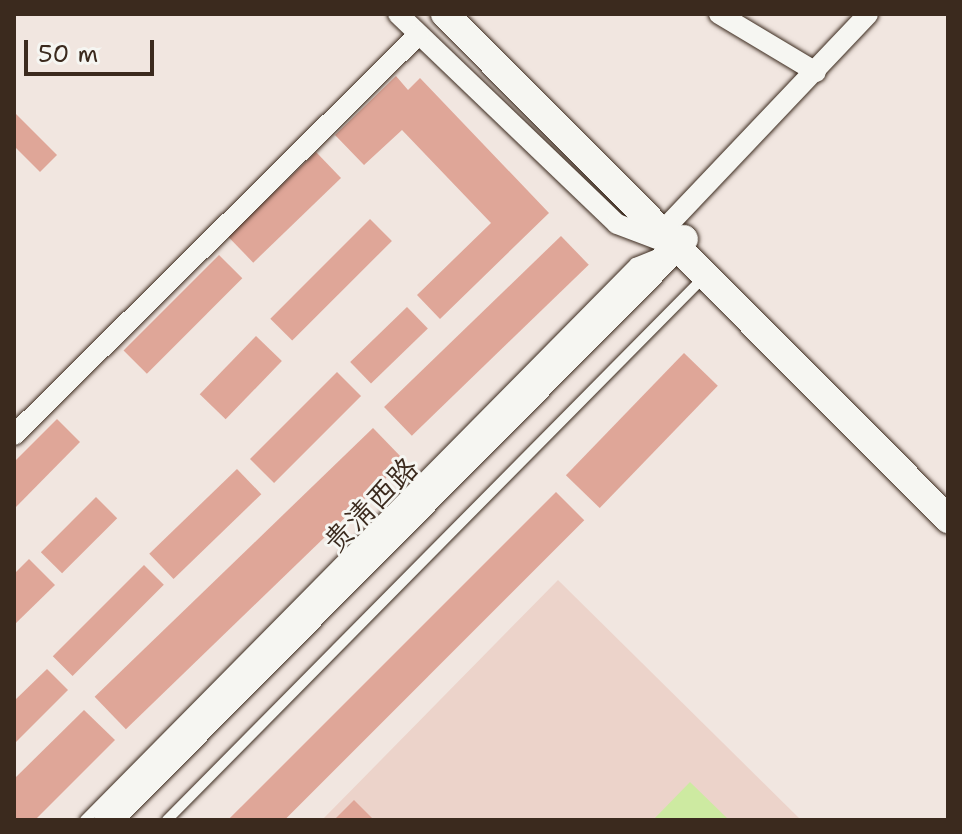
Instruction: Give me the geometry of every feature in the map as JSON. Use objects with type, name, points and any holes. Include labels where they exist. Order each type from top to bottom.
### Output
[{"type":"main road","points":[[445,14],[686,249],[948,497]]},
{"type":"main road","points":[[462,14],[948,519]]},
{"type":"main road","name":"贵清西路","points":[[108,820],[686,249]]},
{"type":"main road","name":"贵清西路","points":[[132,820],[686,249]]},
{"type":"street","points":[[398,14],[617,224],[686,249],[816,72],[868,14]]},
{"type":"street","points":[[719,14],[816,72]]},
{"type":"street","points":[[14,435],[418,35]]},
{"type":"lane","points":[[85,820],[635,263],[686,249]]},
{"type":"lane","points":[[167,820],[686,249]]},
{"type":"shaded area","points":[[558,580],[801,820],[322,820]]},
{"type":"green space","points":[[690,782],[729,820],[653,820]]},
{"type":"building","points":[[396,76],[408,90],[420,78],[549,213],[440,319],[417,295],[491,223],[402,130],[364,165],[335,135]]},
{"type":"building","points":[[14,112],[57,155],[40,172],[14,146]]},
{"type":"building","points":[[316,152],[341,178],[253,263],[228,237]]},
{"type":"building","points":[[370,219],[392,241],[292,341],[270,319]]},
{"type":"building","points":[[561,236],[589,265],[412,436],[384,407]]},
{"type":"building","points":[[219,255],[242,278],[147,374],[124,350]]},
{"type":"building","points":[[407,307],[428,329],[371,383],[350,362]]},
{"type":"building","points":[[256,336],[282,361],[226,419],[200,394]]},
{"type":"building","points":[[684,353],[718,386],[600,508],[566,475]]},
{"type":"building","points":[[337,372],[361,396],[274,483],[250,459]]},
{"type":"building","points":[[57,419],[80,442],[14,509],[14,462]]},
{"type":"building","points":[[373,428],[404,460],[126,729],[95,697]]},
{"type":"building","points":[[237,469],[261,494],[174,579],[149,554]]},
{"type":"building","points":[[556,492],[584,520],[285,820],[228,820]]},
{"type":"building","points":[[96,497],[117,518],[62,573],[41,552]]},
{"type":"building","points":[[29,559],[55,585],[14,625],[14,574]]},
{"type":"building","points":[[144,565],[164,585],[73,676],[53,656]]},
{"type":"building","points":[[47,669],[68,690],[14,744],[14,701]]},
{"type":"building","points":[[84,710],[115,740],[35,820],[14,820],[14,779]]},
{"type":"building","points":[[354,800],[374,820],[334,820]]}]
